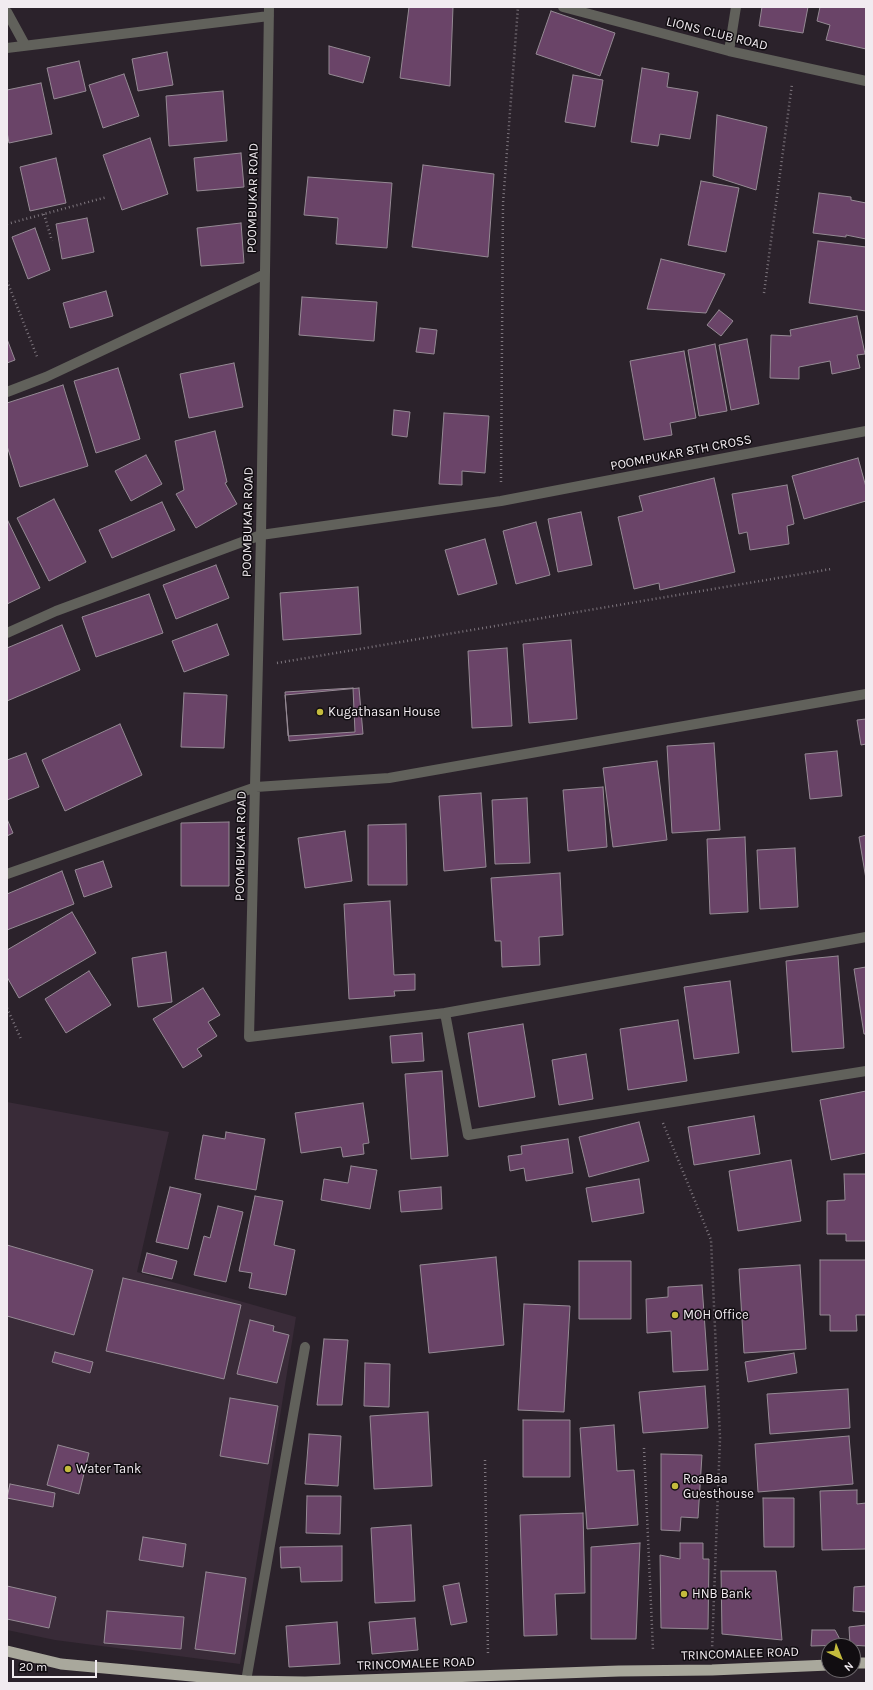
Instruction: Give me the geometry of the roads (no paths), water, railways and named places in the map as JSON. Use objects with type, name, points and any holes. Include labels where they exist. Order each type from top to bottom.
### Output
[{"type":"highway","name":"TRINCOMALEE ROAD","points":[[7,1651],[61,1664],[246,1681],[305,1682],[712,1670],[821,1664]]},
{"type":"street","points":[[729,51],[736,7]]},
{"type":"street","name":"LIONS CLUB ROAD","points":[[568,8],[729,51],[866,81]]},
{"type":"street","points":[[7,48],[269,11]]},
{"type":"street","name":"POOMBUKAR ROAD","points":[[269,11],[261,535],[249,1037],[445,1013]]},
{"type":"street","points":[[7,12],[25,45]]},
{"type":"street","points":[[7,392],[46,377],[265,274]]},
{"type":"street","name":"POOMPUKAR 8TH CROSS","points":[[7,633],[56,612],[261,535],[501,501],[866,431]]},
{"type":"street","points":[[7,874],[256,787],[389,778],[866,694]]},
{"type":"street","points":[[866,937],[445,1013],[468,1135],[866,1071]]},
{"type":"street","points":[[246,1681],[305,1347]]},
{"type":"place","name":"Kugathasan House","points":[[320,712]]},
{"type":"place","name":"MOH Office","points":[[675,1315]]},
{"type":"place","name":"Water Tank","points":[[68,1469]]},
{"type":"place","name":"RoaBaa Guesthouse","points":[[675,1486]]},
{"type":"place","name":"HNB Bank","points":[[684,1594]]}]
